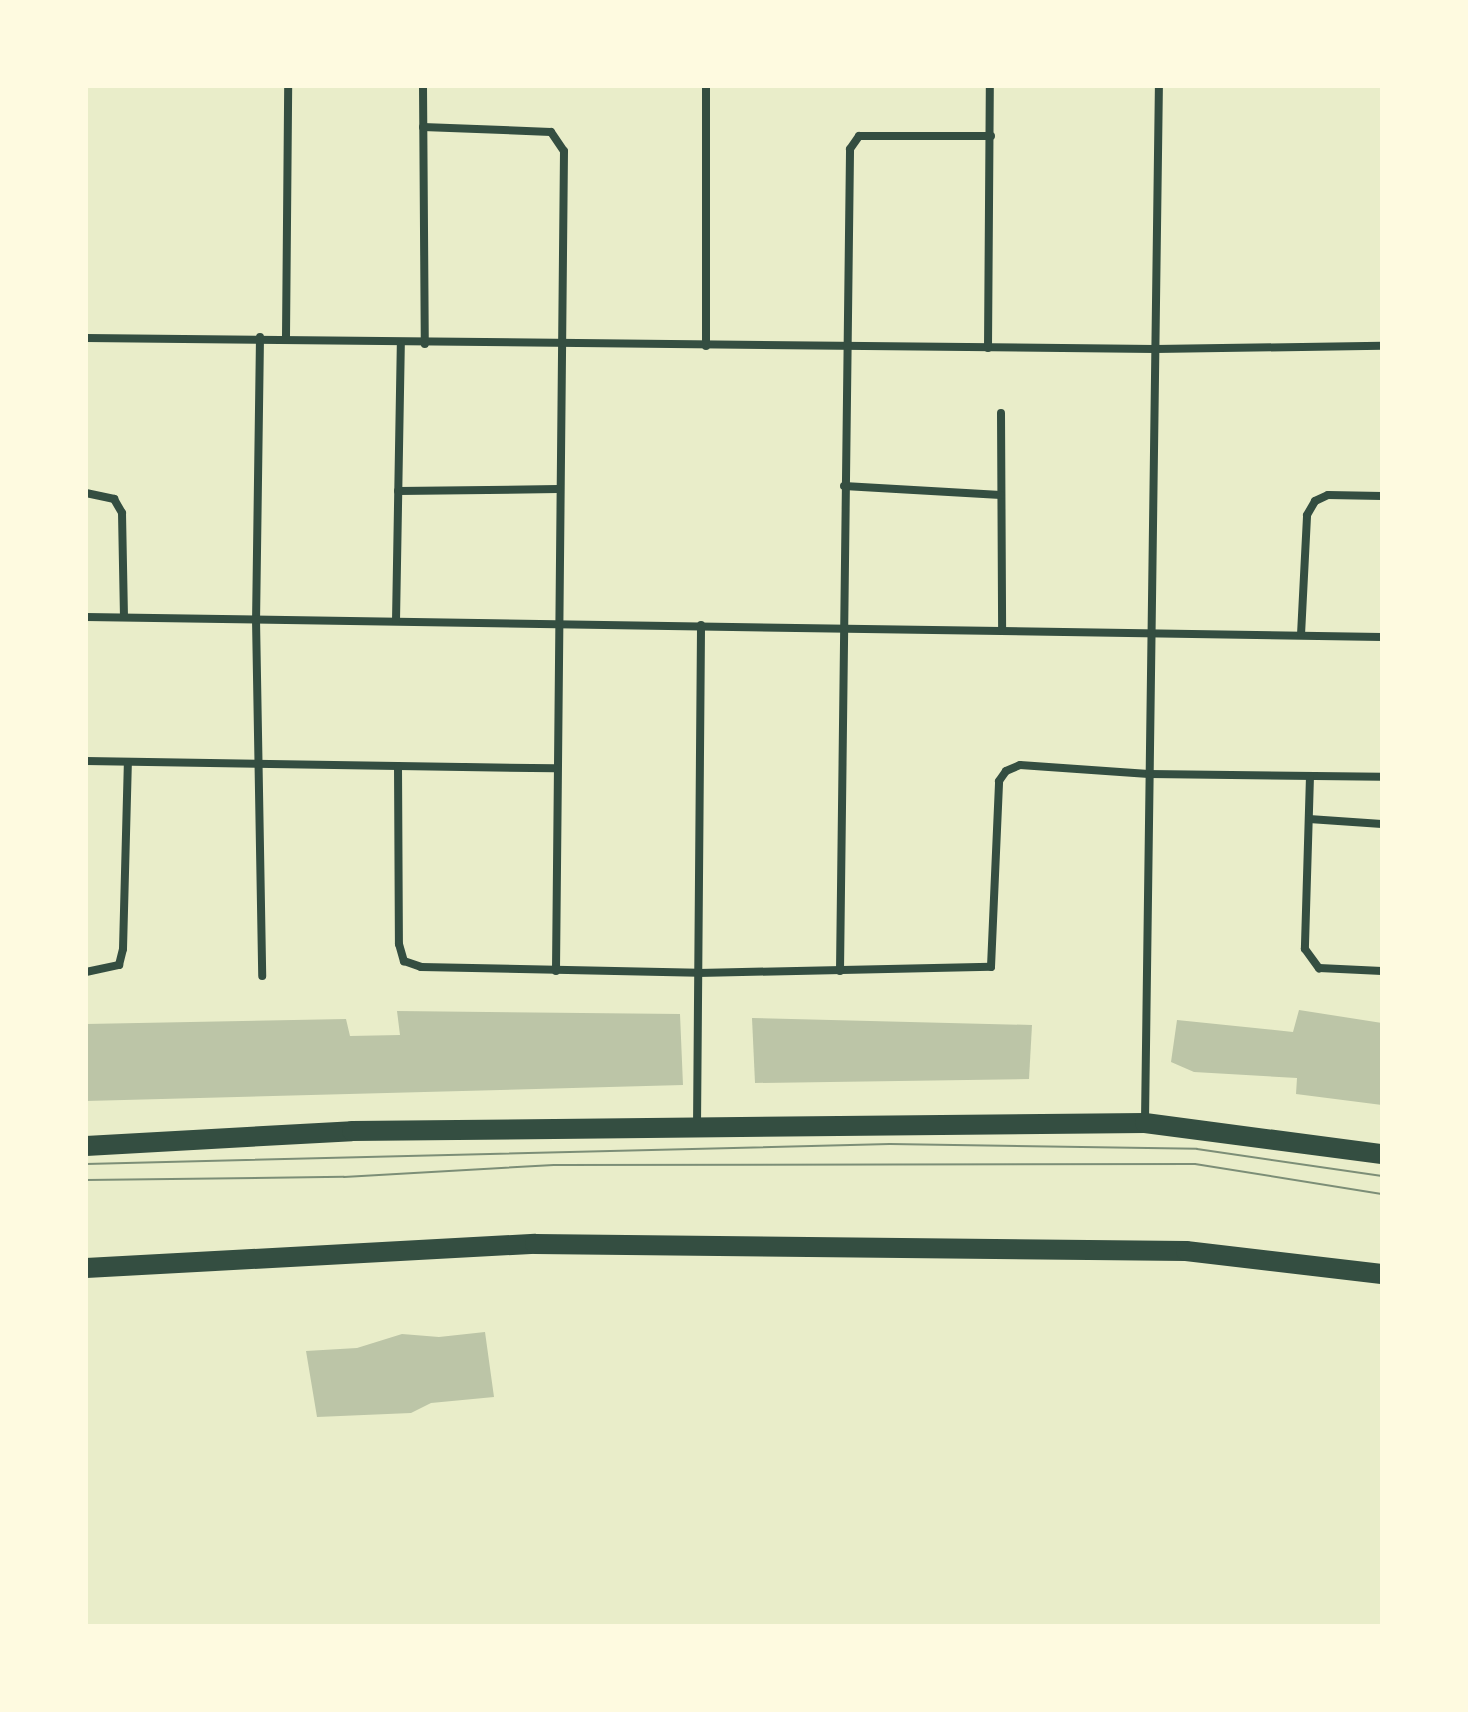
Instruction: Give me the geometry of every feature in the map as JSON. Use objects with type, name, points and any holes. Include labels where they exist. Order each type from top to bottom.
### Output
[{"type":"main road","points":[[86,1146],[352,1131],[1145,1123],[1382,1154]]},
{"type":"main road","points":[[86,1268],[535,1244],[1186,1251],[1382,1274]]},
{"type":"street","points":[[286,337],[288,86]]},
{"type":"street","points":[[423,86],[425,344]]},
{"type":"street","points":[[706,86],[706,346]]},
{"type":"street","points":[[988,348],[990,86]]},
{"type":"street","points":[[1145,1123],[1149,774],[1155,632],[1159,86]]},
{"type":"street","points":[[423,127],[551,132],[559,139],[564,151],[555,624],[556,971]]},
{"type":"street","points":[[840,971],[845,347],[853,141],[859,136],[991,136]]},
{"type":"street","points":[[260,337],[256,619],[262,976]]},
{"type":"street","points":[[86,338],[286,337],[401,344],[988,348],[1382,346]]},
{"type":"street","points":[[396,621],[401,344]]},
{"type":"street","points":[[1001,413],[1002,630]]},
{"type":"street","points":[[844,486],[1001,495]]},
{"type":"street","points":[[398,491],[558,489]]},
{"type":"street","points":[[86,493],[114,499],[122,513],[124,617]]},
{"type":"street","points":[[1301,635],[1307,515],[1315,501],[1328,495],[1382,496]]},
{"type":"street","points":[[86,617],[1382,637]]},
{"type":"street","points":[[697,1128],[701,625]]},
{"type":"street","points":[[86,761],[259,766],[555,768]]},
{"type":"street","points":[[86,972],[119,965],[123,949],[128,762]]},
{"type":"street","points":[[398,766],[399,944],[404,961],[421,967],[698,973],[991,967],[999,781],[1006,771],[1020,765],[1149,774],[1382,777]]},
{"type":"street","points":[[1310,776],[1305,949],[1319,968],[1382,971]]},
{"type":"street","points":[[1309,819],[1382,824]]},
{"type":"building","points":[[1299,1010],[1382,1023],[1382,1105],[1296,1094],[1297,1078],[1194,1072],[1171,1062],[1177,1020],[1293,1032]]},
{"type":"building","points":[[397,1011],[680,1014],[683,1085],[86,1101],[86,1024],[346,1019],[350,1036],[400,1035]]},
{"type":"building","points":[[752,1018],[1032,1025],[1029,1079],[755,1083]]},
{"type":"building","points":[[485,1332],[494,1397],[431,1403],[411,1413],[317,1417],[306,1351],[357,1348],[402,1334],[439,1337]]},
{"type":"tram line","points":[[86,1164],[890,1144],[1197,1149],[1382,1176]]},
{"type":"tram line","points":[[86,1180],[344,1177],[554,1165],[1195,1164],[1382,1194]]}]
